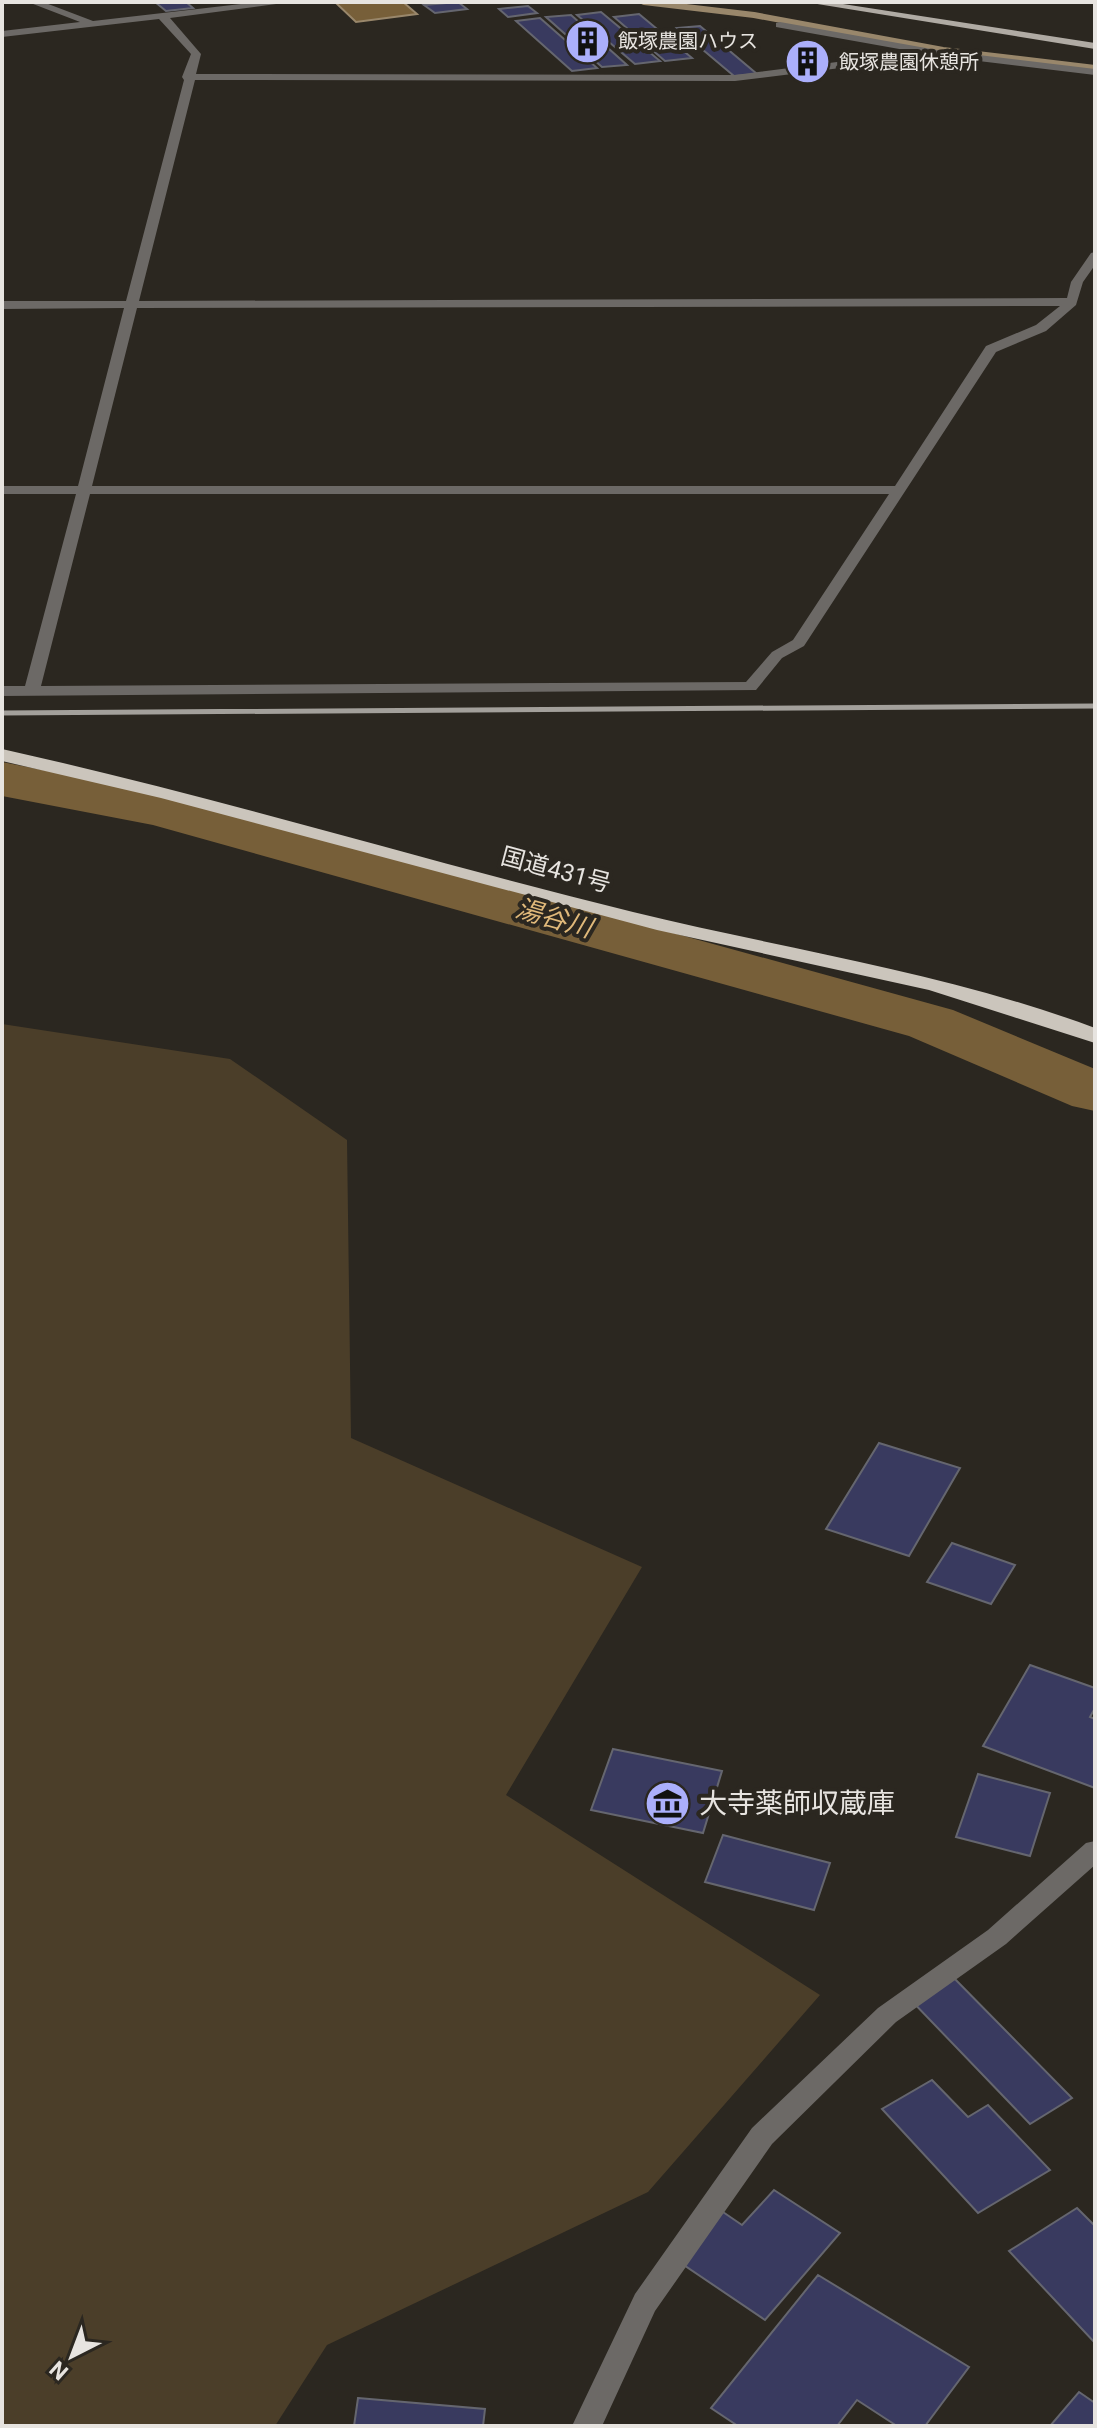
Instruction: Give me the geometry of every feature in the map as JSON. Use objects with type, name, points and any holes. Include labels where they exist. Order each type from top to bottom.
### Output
[{"type":"highway","name":"国道431号","points":[[2,755],[200,802],[655,924],[914,979],[1045,1015],[1095,1036]]},
{"type":"main road","points":[[810,2],[1095,46]]},
{"type":"street","points":[[33,2],[92,23]]},
{"type":"street","points":[[2,34],[286,2]]},
{"type":"street","points":[[32,691],[187,77],[196,54],[162,16]]},
{"type":"street","points":[[780,25],[937,53],[1095,72]]},
{"type":"street","points":[[187,77],[735,78],[937,53]]},
{"type":"street","points":[[2,691],[750,687],[777,655],[799,643],[991,349],[1041,328],[1072,302],[1077,282],[1095,256]]},
{"type":"street","points":[[1077,282],[1095,285]]},
{"type":"street","points":[[2,305],[1072,302]]},
{"type":"street","points":[[2,490],[897,490]]},
{"type":"street","points":[[587,2426],[645,2303],[762,2136],[887,2015],[997,1937],[1095,1850]]},
{"type":"shaded area","points":[[403,2],[417,14],[356,22],[336,3]]},
{"type":"shaded area","points":[[2,1024],[230,1059],[347,1140],[351,1438],[642,1567],[506,1795],[820,1995],[648,2192],[327,2345],[275,2426],[2,2426]]},
{"type":"building","points":[[155,2],[186,2],[193,8],[166,11]]},
{"type":"building","points":[[458,2],[467,9],[435,13],[424,5]]},
{"type":"building","points":[[528,6],[537,13],[508,17],[499,9]]},
{"type":"building","name":"飯塚農園ハウス","points":[[601,12],[660,61],[635,64],[577,15]]},
{"type":"building","name":"飯塚農園ハウス","points":[[639,14],[692,58],[665,61],[614,17]]},
{"type":"building","name":"飯塚農園ハウス","points":[[571,15],[627,65],[602,67],[546,17]]},
{"type":"building","name":"飯塚農園ハウス","points":[[540,18],[597,68],[572,71],[516,21]]},
{"type":"building","points":[[700,26],[757,74],[734,76],[677,28]]},
{"type":"building","points":[[879,1443],[960,1468],[909,1556],[826,1529]]},
{"type":"building","points":[[952,1543],[1015,1565],[991,1604],[927,1582]]},
{"type":"building","points":[[1030,1665],[1095,1688],[1095,1708],[1090,1717],[1095,1719],[1095,1788],[983,1746]]},
{"type":"building","points":[[613,1749],[722,1771],[703,1833],[591,1810]]},
{"type":"building","points":[[978,1774],[1050,1793],[1030,1856],[956,1837]]},
{"type":"building","points":[[723,1835],[830,1863],[814,1910],[705,1882]]},
{"type":"building","points":[[949,1973],[1072,2098],[1030,2124],[907,1996]]},
{"type":"building","points":[[932,2080],[968,2117],[988,2105],[1050,2170],[978,2213],[882,2109]]},
{"type":"building","points":[[774,2190],[840,2233],[765,2320],[675,2259],[720,2210],[742,2225]]},
{"type":"building","points":[[1077,2208],[1095,2226],[1095,2343],[1009,2251]]},
{"type":"building","points":[[818,2275],[969,2367],[925,2426],[897,2426],[857,2400],[837,2426],[738,2426],[711,2408]]},
{"type":"building","points":[[1079,2392],[1095,2403],[1095,2426],[1050,2426]]},
{"type":"building","points":[[358,2398],[485,2409],[483,2426],[354,2426]]},
{"type":"waterway","points":[[644,2],[754,15],[943,50],[1095,68]]},
{"type":"waterway","name":"湯谷川","points":[[2,779],[160,809],[931,1023],[1095,1092]]},
{"type":"railway","points":[[2,713],[1095,706]]},
{"type":"place","name":"飯塚農園ハウス","points":[[587,41]]},
{"type":"place","name":"飯塚農園休憩所","points":[[808,62]]},
{"type":"place","name":"大寺薬師収蔵庫","points":[[668,1803]]}]
